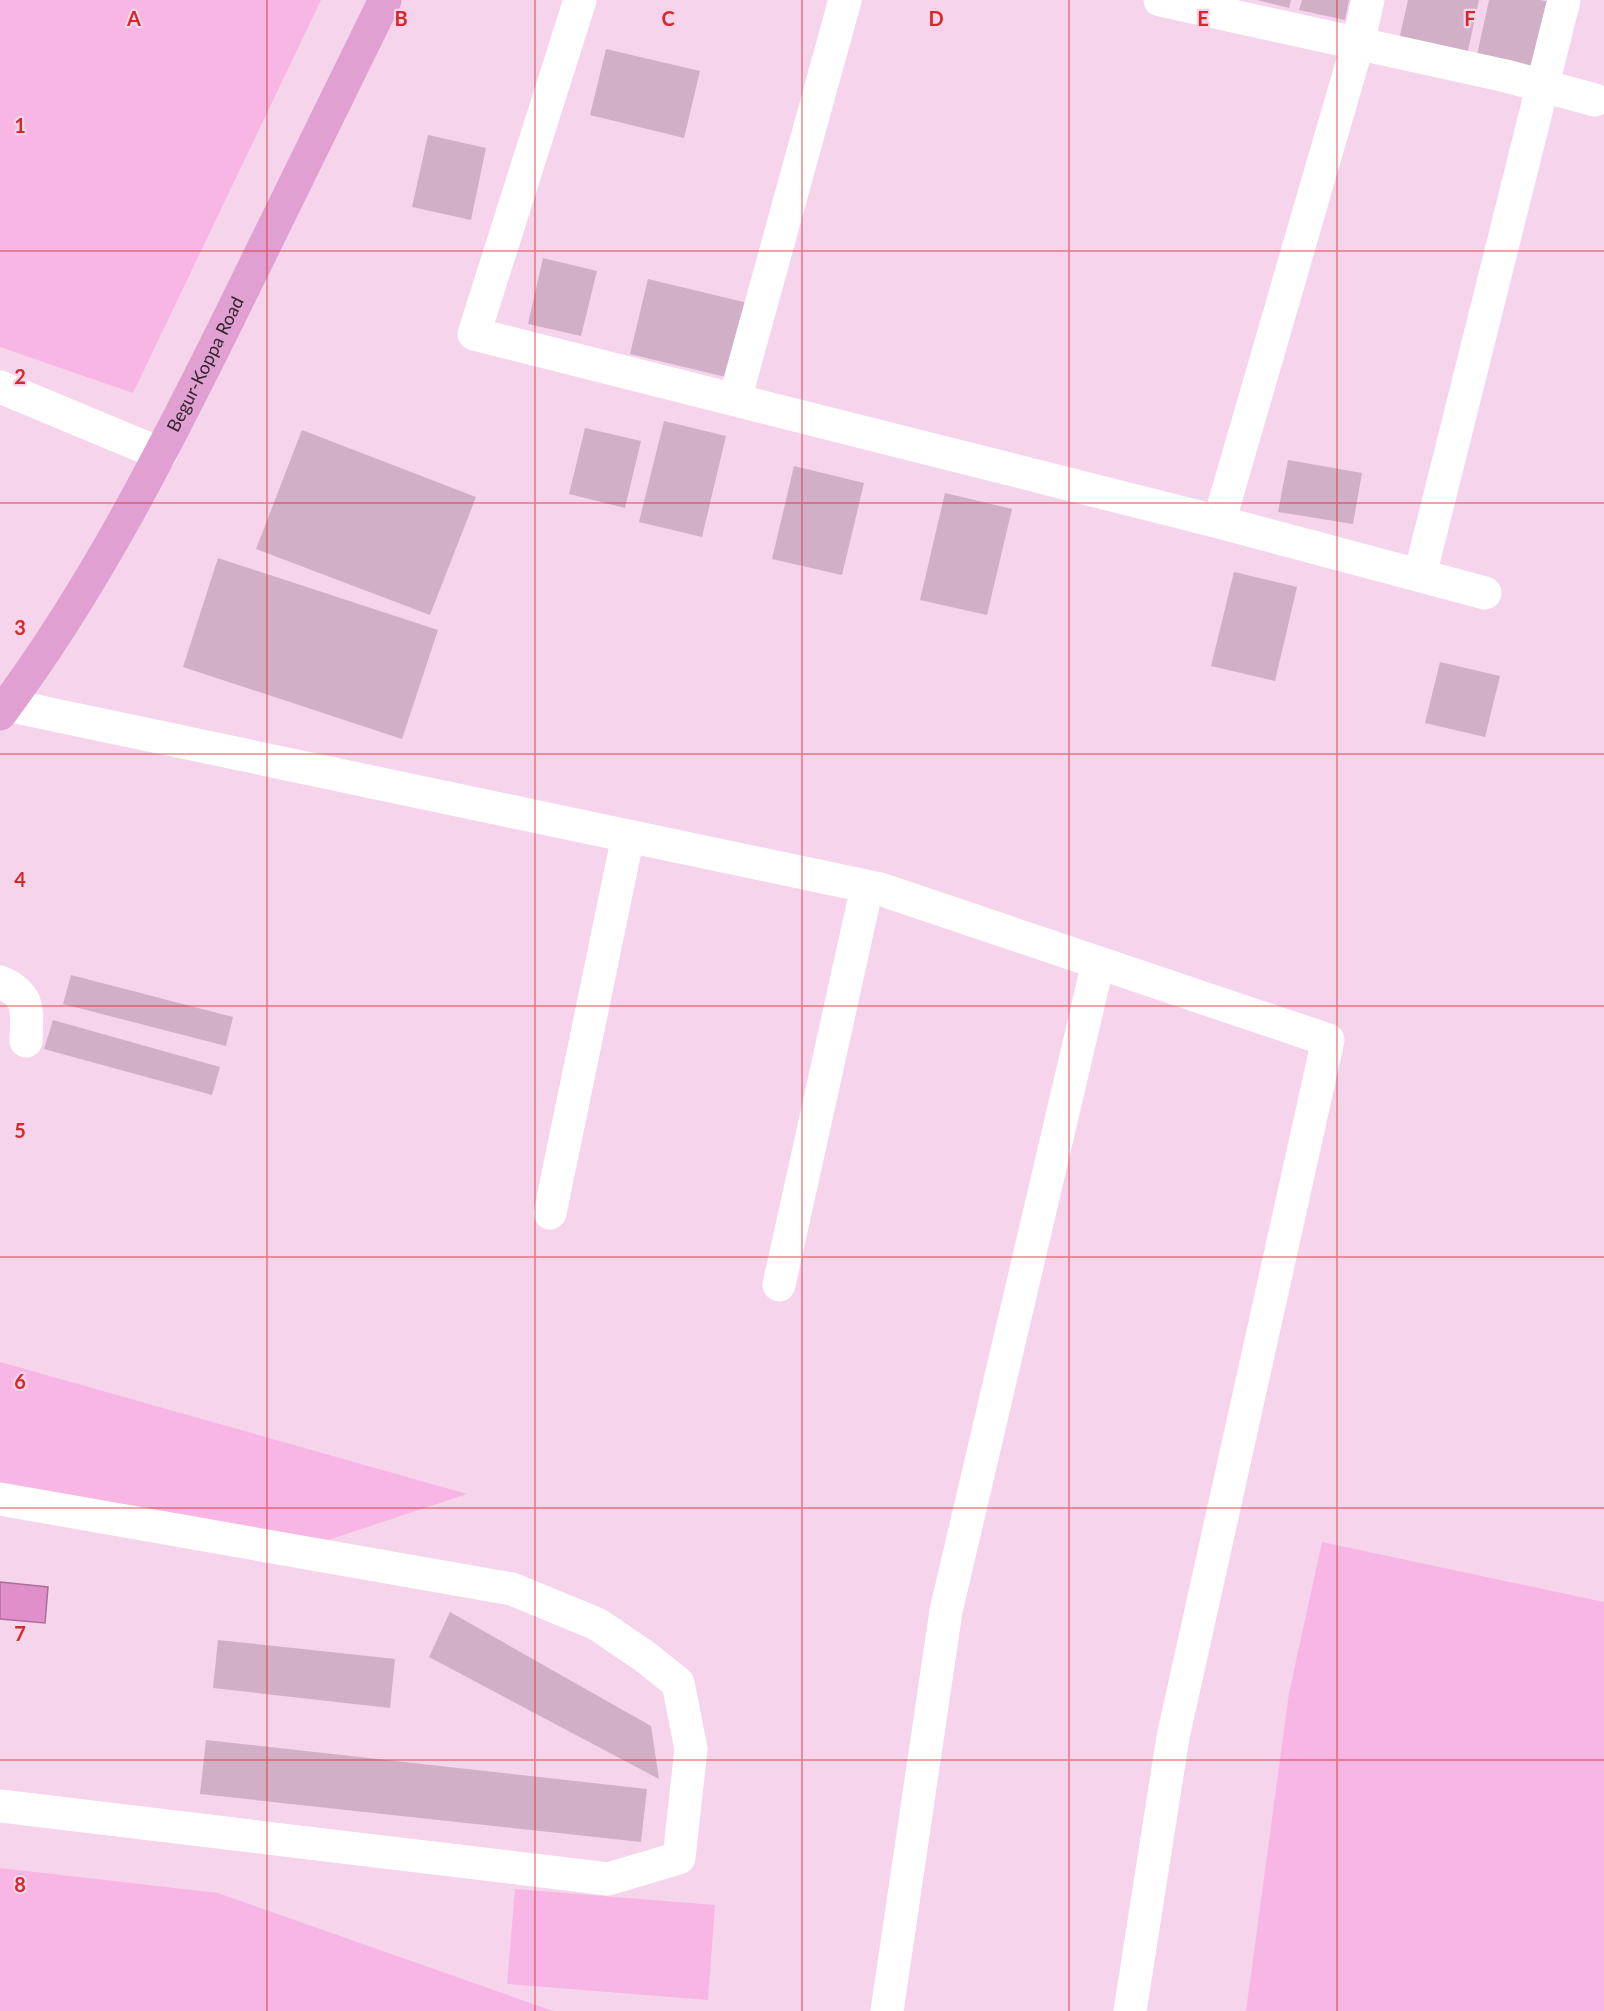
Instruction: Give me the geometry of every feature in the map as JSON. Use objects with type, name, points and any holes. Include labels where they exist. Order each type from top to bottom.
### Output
[{"type":"main road","name":"Begur-Koppa Road","points":[[3,710],[75,603],[161,454],[386,0]]},
{"type":"street","points":[[580,0],[474,334],[1219,522],[1485,593]]},
{"type":"street","points":[[735,399],[845,0]]},
{"type":"street","points":[[1160,0],[1541,85],[1595,100]]},
{"type":"street","points":[[1219,522],[1358,43],[1368,0]]},
{"type":"street","points":[[1420,575],[1564,0]]},
{"type":"street","points":[[0,387],[161,454]]},
{"type":"street","points":[[3,710],[880,889],[1328,1040],[1173,1737],[1130,2011]]},
{"type":"street","points":[[550,1213],[628,836]]},
{"type":"street","points":[[778,1285],[867,886]]},
{"type":"street","points":[[887,2011],[946,1611],[1098,963]]},
{"type":"street","points":[[0,982],[14,988],[23,997],[27,1010],[26,1041]]},
{"type":"street","points":[[0,1499],[512,1589],[597,1624],[644,1656],[678,1683],[691,1749],[679,1858],[608,1879],[0,1806]]},
{"type":"shaded area","points":[[0,0],[321,0],[133,393],[0,347]]},
{"type":"shaded area","points":[[0,1362],[467,1494],[310,1546],[0,1507]]},
{"type":"shaded area","points":[[1322,1542],[1604,1602],[1604,2011],[1246,2011],[1289,1693]]},
{"type":"shaded area","points":[[0,1582],[48,1587],[45,1623],[0,1619]]},
{"type":"shaded area","points":[[0,1868],[218,1893],[553,2011],[0,2011]]},
{"type":"shaded area","points":[[515,1889],[715,1905],[708,2000],[507,1984]]},
{"type":"building","points":[[1257,0],[1291,0],[1289,8]]},
{"type":"building","points":[[1302,0],[1349,0],[1345,20],[1299,10]]},
{"type":"building","points":[[1408,0],[1479,0],[1467,55],[1399,40]]},
{"type":"building","points":[[1489,0],[1551,2],[1536,68],[1477,55]]},
{"type":"building","points":[[606,49],[700,71],[684,138],[590,115]]},
{"type":"building","points":[[428,135],[486,148],[471,220],[412,207]]},
{"type":"building","points":[[543,258],[597,271],[581,336],[528,324]]},
{"type":"building","points":[[648,279],[752,304],[734,379],[630,354]]},
{"type":"building","points":[[664,421],[726,436],[702,537],[639,522]]},
{"type":"building","points":[[585,428],[641,441],[625,508],[569,494]]},
{"type":"building","points":[[302,430],[476,497],[430,615],[256,549]]},
{"type":"building","points":[[1288,460],[1362,473],[1353,524],[1278,512]]},
{"type":"building","points":[[794,466],[864,483],[842,575],[772,559]]},
{"type":"building","points":[[945,493],[1012,509],[987,615],[920,600]]},
{"type":"building","points":[[218,558],[438,630],[402,739],[183,667]]},
{"type":"building","points":[[1234,572],[1297,587],[1275,681],[1211,666]]},
{"type":"building","points":[[1440,662],[1500,676],[1485,737],[1425,723]]},
{"type":"building","points":[[71,975],[233,1017],[226,1046],[63,1004]]},
{"type":"building","points":[[53,1020],[220,1067],[212,1095],[44,1049]]},
{"type":"building","points":[[450,1612],[651,1726],[659,1779],[429,1657]]},
{"type":"building","points":[[218,1640],[395,1659],[390,1708],[213,1688]]},
{"type":"building","points":[[206,1740],[647,1789],[641,1842],[200,1794]]}]
